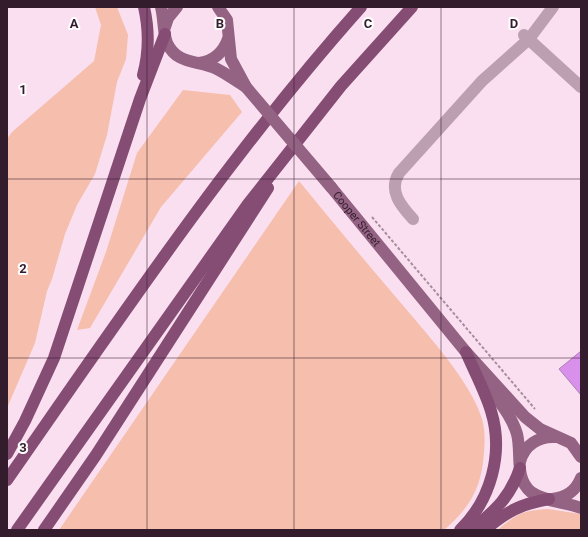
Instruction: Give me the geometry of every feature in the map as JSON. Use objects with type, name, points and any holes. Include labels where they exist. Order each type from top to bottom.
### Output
[{"type":"highway","points":[[140,99],[140,87],[147,55],[148,42],[147,20],[144,7]]},
{"type":"highway","points":[[7,480],[232,162],[308,68],[361,7]]},
{"type":"highway","points":[[17,530],[244,209],[341,86],[412,7]]},
{"type":"highway","points":[[7,454],[28,416],[54,358],[140,99],[165,31]]},
{"type":"highway","points":[[44,530],[96,455],[307,128]]},
{"type":"highway","points":[[460,530],[475,512],[487,491],[495,465],[496,444],[491,411],[466,352]]},
{"type":"highway","points":[[472,530],[501,504],[512,488],[520,468]]},
{"type":"highway","points":[[485,530],[514,509],[530,503],[549,499]]},
{"type":"main road","name":"Cooper Street","points":[[161,7],[168,44],[176,55],[187,62],[218,70],[246,86]]},
{"type":"main road","points":[[165,31],[168,18],[177,7]]},
{"type":"main road","name":"Cooper Street","points":[[218,7],[227,20],[231,59],[246,86],[466,352],[531,423],[547,433],[562,438],[574,446],[581,457]]},
{"type":"main road","points":[[198,64],[210,61],[218,56],[224,49],[228,39]]},
{"type":"main road","name":"Cooper Street","points":[[466,352],[512,422],[519,443],[520,468],[523,481],[528,489],[539,497],[581,508]]},
{"type":"main road","points":[[520,468],[523,453],[534,441],[546,437],[562,438]]},
{"type":"main road","points":[[549,499],[559,498],[569,494],[576,487],[581,478]]},
{"type":"street","points":[[413,219],[396,197],[395,181],[399,173],[482,81],[526,37],[553,7]]},
{"type":"street","points":[[526,37],[581,87]]},
{"type":"path","points":[[371,215],[535,409]]},
{"type":"shaded area","points":[[95,7],[117,7],[128,35],[126,59],[117,82],[107,135],[95,174],[77,205],[65,234],[47,291],[35,343],[7,408],[7,139],[12,132],[94,61],[101,25]]},
{"type":"shaded area","points":[[183,90],[230,95],[242,112],[161,207],[90,328],[77,330],[106,252],[137,153]]},
{"type":"shaded area","points":[[299,181],[438,347],[469,390],[482,419],[485,439],[481,475],[478,486],[468,504],[444,530],[59,530]]},
{"type":"shaded area","points":[[548,509],[581,514],[581,530],[497,530],[516,516],[526,512]]},
{"type":"building","points":[[581,351],[581,395],[559,369]]}]
